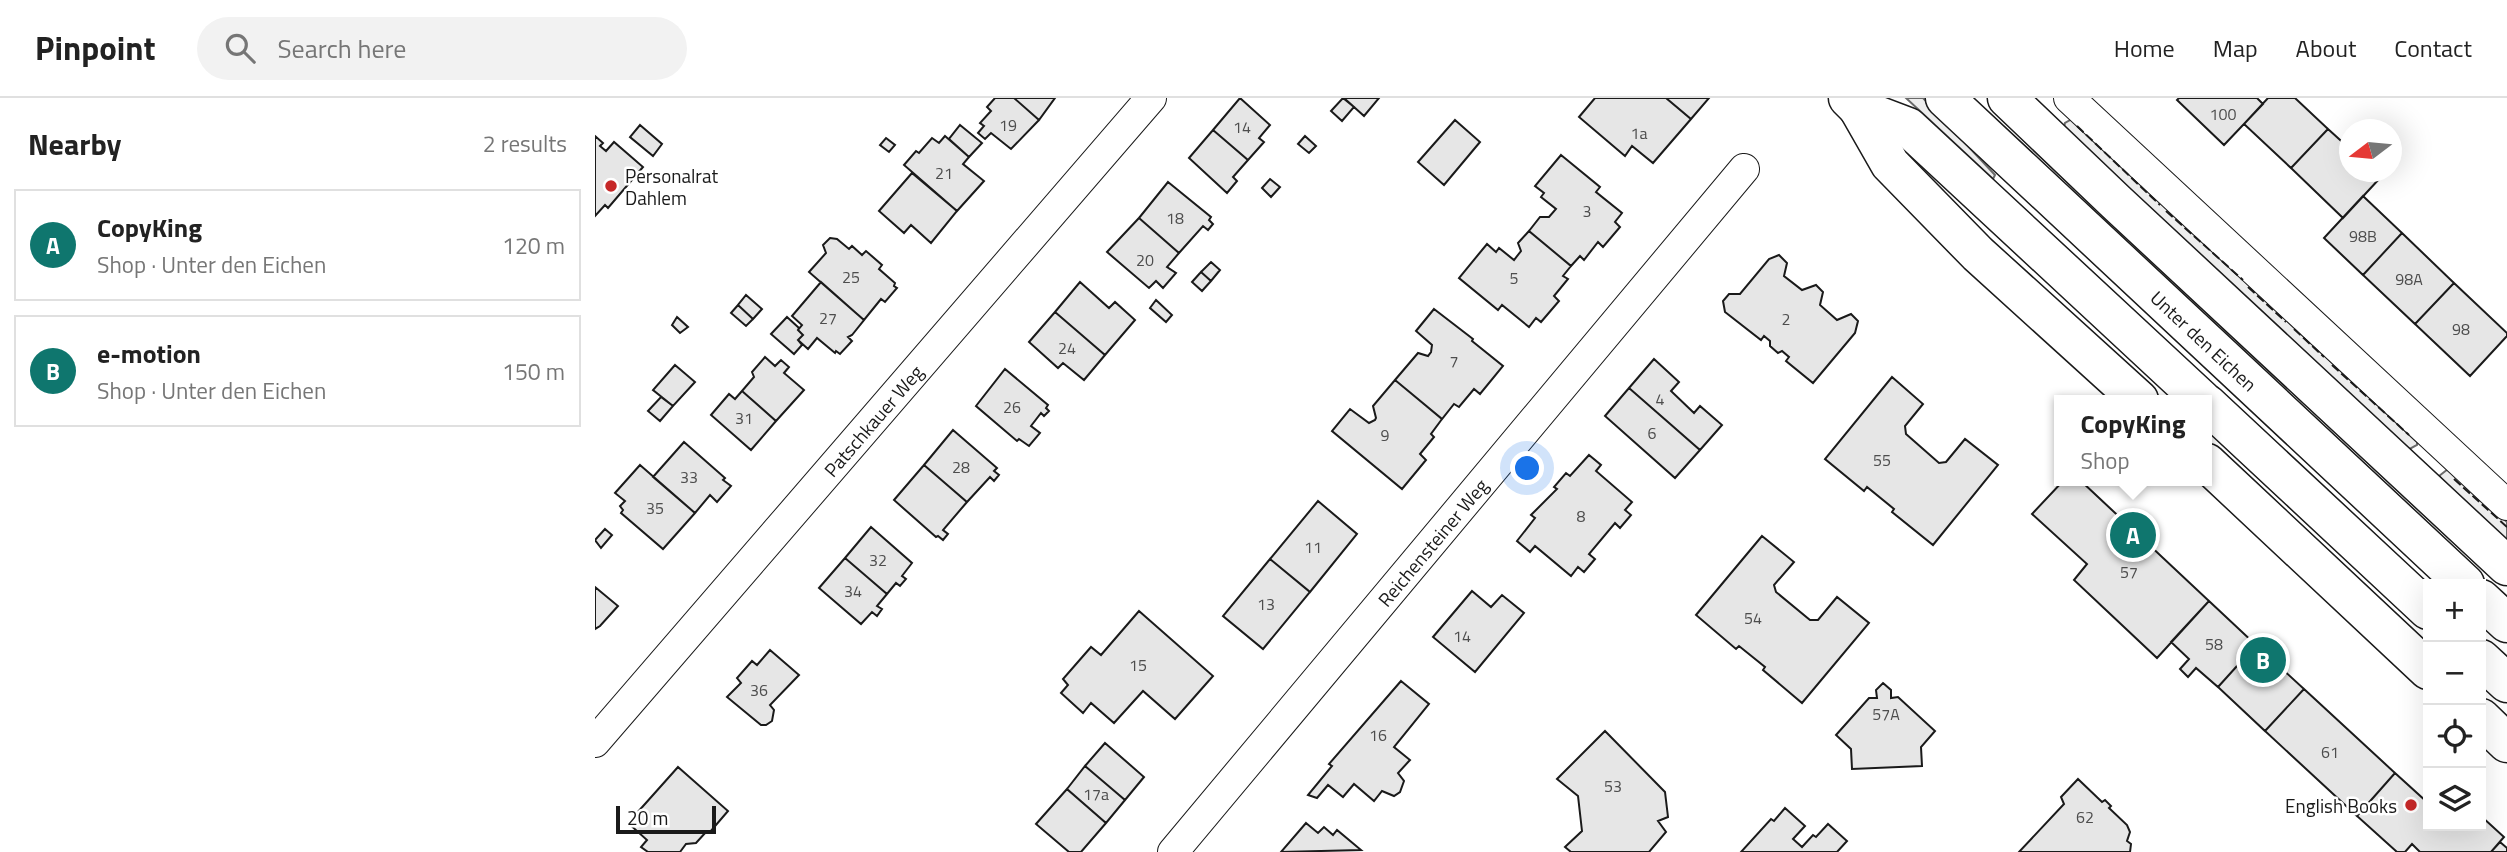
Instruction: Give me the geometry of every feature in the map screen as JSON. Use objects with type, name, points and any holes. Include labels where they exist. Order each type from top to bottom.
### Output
[{"type":"main road","name":"Unter den Eichen","points":[[1945,98],[2460,579]]},
{"type":"main road","points":[[2007,98],[2507,566]]},
{"type":"main road","points":[[1853,103],[1890,164],[1978,254],[2133,395]]},
{"type":"main road","points":[[1853,103],[1908,127],[2197,395]]},
{"type":"main road","points":[[2212,409],[2423,605]]},
{"type":"main road","points":[[2212,468],[2423,665]]},
{"type":"main road","points":[[2486,604],[2507,623]]},
{"type":"main road","points":[[2486,664],[2507,683]]},
{"type":"main road","points":[[2486,723],[2507,743]]},
{"type":"street","name":"Patschkauer Weg","points":[[595,741],[1151,98]]},
{"type":"street","points":[[2069,98],[2507,505]]},
{"type":"street","name":"Reichensteiner Weg","points":[[1173,852],[1744,169]]},
{"type":"shaded area","points":[[1906,98],[1923,98],[1995,175],[1993,179]]},
{"type":"shaded area","points":[[2072,119],[2417,442],[2417,445],[2406,451],[2064,127],[2065,123]]},
{"type":"shaded area","points":[[2448,469],[2507,522],[2507,545],[2439,476]]},
{"type":"building","points":[[995,98],[1014,98],[1039,120],[1011,149],[991,133],[985,139],[978,133],[984,126],[980,123],[991,111],[987,107]]},
{"type":"building","points":[[1014,98],[1055,98],[1039,120]]},
{"type":"building","points":[[1240,98],[1270,125],[1259,138],[1264,142],[1248,160],[1213,130]]},
{"type":"building","points":[[1343,98],[1354,107],[1342,121],[1331,111]]},
{"type":"building","points":[[1344,98],[1379,98],[1364,116]]},
{"type":"building","points":[[1595,98],[1666,98],[1691,119],[1653,163],[1632,146],[1625,156],[1579,117]]},
{"type":"building","points":[[1666,98],[1709,98],[1691,119]]},
{"type":"building","points":[[2257,98],[2263,104],[2224,145],[2177,100]]},
{"type":"building","points":[[2268,98],[2295,98],[2328,129],[2291,168],[2244,124]]},
{"type":"building","points":[[1455,120],[1480,142],[1444,185],[1418,162]]},
{"type":"building","points":[[640,125],[662,144],[653,156],[630,137]]},
{"type":"building","points":[[960,125],[982,143],[969,157],[949,139]]},
{"type":"building","points":[[2328,129],[2339,139],[2339,182],[2376,182],[2343,218],[2291,168]]},
{"type":"building","points":[[1213,130],[1248,160],[1233,177],[1237,181],[1227,193],[1189,158]]},
{"type":"building","name":"Personalrat Dahlem","points":[[595,136],[603,143],[600,146],[606,151],[614,142],[643,167],[608,208],[605,205],[595,216]]},
{"type":"building","points":[[945,136],[969,157],[963,164],[984,181],[957,211],[904,165],[932,138],[939,143]]},
{"type":"building","points":[[1305,136],[1316,146],[1309,153],[1298,144]]},
{"type":"building","points":[[886,138],[895,145],[889,152],[880,145]]},
{"type":"building","points":[[1561,155],[1600,187],[1596,192],[1622,213],[1615,222],[1620,227],[1603,247],[1598,242],[1584,260],[1580,256],[1571,266],[1529,231],[1540,217],[1549,217],[1556,209],[1541,197],[1544,193],[1535,186]]},
{"type":"building","points":[[912,173],[957,211],[931,243],[911,225],[904,233],[879,211]]},
{"type":"building","points":[[1270,179],[1280,187],[1271,197],[1262,188]]},
{"type":"building","points":[[1168,182],[1211,217],[1209,220],[1213,224],[1208,230],[1203,226],[1179,253],[1139,218]]},
{"type":"building","points":[[2363,196],[2402,233],[2363,275],[2324,238]]},
{"type":"building","points":[[1139,218],[1179,253],[1167,267],[1176,273],[1163,288],[1156,281],[1149,288],[1107,252]]},
{"type":"building","points":[[1529,231],[1571,266],[1563,276],[1568,279],[1554,296],[1559,301],[1541,322],[1536,318],[1529,327],[1502,305],[1498,310],[1459,278],[1487,244],[1496,252],[1499,248],[1514,260],[1521,251],[1518,243]]},
{"type":"building","points":[[2402,233],[2454,283],[2415,324],[2363,275]]},
{"type":"building","points":[[830,238],[837,239],[849,249],[852,246],[862,255],[866,251],[882,265],[879,269],[895,283],[897,288],[885,302],[881,299],[864,320],[809,272],[826,253],[823,245]]},
{"type":"building","points":[[1779,255],[1787,263],[1784,276],[1802,290],[1816,285],[1823,292],[1820,305],[1837,320],[1851,314],[1858,321],[1855,333],[1813,383],[1786,361],[1789,357],[1770,346],[1770,341],[1764,336],[1761,340],[1725,312],[1723,301],[1729,294],[1740,294],[1769,259]]},
{"type":"building","points":[[1211,262],[1220,270],[1211,281],[1201,272]]},
{"type":"building","points":[[1201,272],[1211,281],[1202,291],[1192,282]]},
{"type":"building","points":[[821,282],[864,320],[848,337],[852,341],[840,354],[817,338],[808,349],[798,340],[803,335],[798,330],[802,325],[792,316]]},
{"type":"building","points":[[1080,282],[1109,308],[1115,302],[1135,320],[1105,355],[1055,312]]},
{"type":"building","points":[[2454,283],[2507,333],[2470,376],[2415,324]]},
{"type":"building","points":[[746,295],[762,309],[753,319],[738,305]]},
{"type":"building","points":[[1156,300],[1172,315],[1166,322],[1150,308]]},
{"type":"building","points":[[738,305],[753,319],[746,326],[731,313]]},
{"type":"building","points":[[1434,309],[1503,366],[1480,394],[1474,389],[1459,407],[1454,404],[1442,419],[1395,380],[1418,353],[1428,356],[1431,352],[1432,345],[1416,331]]},
{"type":"building","points":[[1055,312],[1105,355],[1084,380],[1063,363],[1058,368],[1029,342]]},
{"type":"building","points":[[677,317],[688,327],[680,333],[672,325]]},
{"type":"building","points":[[787,317],[803,335],[798,340],[802,345],[794,354],[771,334]]},
{"type":"building","points":[[765,357],[775,366],[781,360],[789,367],[784,373],[804,390],[776,421],[742,391],[754,377],[752,372]]},
{"type":"building","points":[[1654,359],[1679,382],[1671,391],[1694,413],[1700,406],[1722,425],[1700,450],[1629,388]]},
{"type":"building","points":[[675,365],[695,382],[673,406],[653,390]]},
{"type":"building","points":[[1005,369],[1048,405],[1046,408],[1049,411],[1044,416],[1041,413],[1031,426],[1040,433],[1029,446],[1019,439],[1017,441],[976,406]]},
{"type":"building","points":[[1892,377],[1923,404],[1905,426],[1906,434],[1939,463],[1946,462],[1965,439],[1998,465],[1933,545],[1892,512],[1894,509],[1867,487],[1864,491],[1825,459]]},
{"type":"building","points":[[1395,380],[1442,419],[1431,434],[1434,437],[1420,454],[1426,460],[1402,489],[1332,431],[1350,409],[1369,423],[1375,420],[1373,406]]},
{"type":"building","points":[[1629,388],[1700,450],[1675,478],[1605,416]]},
{"type":"building","points":[[742,391],[776,421],[751,450],[711,415],[729,394],[735,399]]},
{"type":"building","points":[[661,397],[673,406],[660,421],[648,411]]},
{"type":"building","points":[[953,430],[997,468],[994,471],[999,475],[994,481],[990,477],[967,502],[924,465]]},
{"type":"building","points":[[684,442],[731,486],[717,502],[710,495],[695,513],[653,477]]},
{"type":"building","points":[[1589,455],[1601,465],[1596,471],[1632,502],[1625,510],[1631,515],[1620,528],[1615,523],[1589,554],[1595,559],[1584,572],[1578,567],[1571,576],[1535,546],[1530,552],[1517,541],[1535,518],[1531,515],[1557,489],[1554,487],[1566,473],[1570,476]]},
{"type":"building","points":[[640,465],[695,513],[663,549],[621,513],[623,510],[620,506],[625,501],[615,493]]},
{"type":"building","points":[[924,465],[967,502],[943,530],[948,534],[943,540],[936,537],[894,500]]},
{"type":"building","points":[[2058,486],[2086,486],[2209,601],[2157,658],[2074,580],[2087,564],[2032,514]]},
{"type":"building","points":[[1318,501],[1357,534],[1310,592],[1270,559]]},
{"type":"building","points":[[871,527],[912,563],[902,576],[906,579],[900,586],[896,583],[887,594],[845,558]]},
{"type":"building","points":[[605,529],[612,535],[601,548],[595,540]]},
{"type":"building","points":[[1762,536],[1794,562],[1774,585],[1776,592],[1810,620],[1818,620],[1837,597],[1869,623],[1802,703],[1763,670],[1765,667],[1739,646],[1736,649],[1696,615]]},
{"type":"building","points":[[845,558],[887,594],[877,606],[882,609],[877,616],[872,612],[861,624],[819,588]]},
{"type":"building","points":[[1270,559],[1310,592],[1263,649],[1223,616]]},
{"type":"building","points":[[595,587],[618,606],[595,629]]},
{"type":"building","points":[[1472,591],[1491,607],[1502,595],[1524,613],[1475,672],[1433,637]]},
{"type":"building","points":[[2209,601],[2256,645],[2218,687],[2196,668],[2188,677],[2180,669],[2189,659],[2171,642]]},
{"type":"building","points":[[1139,611],[1213,676],[1175,719],[1143,691],[1114,723],[1091,703],[1083,713],[1061,693],[1068,685],[1063,679],[1091,647],[1101,655]]},
{"type":"building","points":[[2256,645],[2304,689],[2265,731],[2218,687]]},
{"type":"building","points":[[770,650],[799,675],[770,705],[774,710],[772,721],[761,725],[727,697],[741,683],[737,678],[752,661],[757,665]]},
{"type":"building","points":[[1401,681],[1429,704],[1394,747],[1410,760],[1398,773],[1404,781],[1400,792],[1394,796],[1382,791],[1374,801],[1354,784],[1343,797],[1328,785],[1317,798],[1308,795],[1332,766],[1329,764]]},
{"type":"building","points":[[1883,683],[1891,690],[1891,698],[1898,697],[1935,731],[1921,747],[1922,766],[1852,769],[1851,749],[1836,735],[1869,698],[1877,698],[1876,690]]},
{"type":"building","points":[[2304,689],[2395,773],[2357,816],[2265,731]]},
{"type":"building","points":[[1605,731],[1665,792],[1668,817],[1658,821],[1666,832],[1649,852],[1571,852],[1565,847],[1582,831],[1578,796],[1557,779]]},
{"type":"building","points":[[1105,743],[1144,777],[1125,800],[1085,766]]},
{"type":"building","points":[[1085,766],[1125,800],[1106,823],[1067,789]]},
{"type":"building","points":[[678,767],[728,811],[710,832],[706,832],[696,843],[686,844],[680,852],[648,852],[641,847],[647,840],[628,823]]},
{"type":"building","points":[[2395,773],[2423,798],[2423,831],[2486,831],[2486,821],[2504,837],[2491,852],[2420,852],[2412,844],[2405,852],[2397,852],[2357,816]]},
{"type":"building","points":[[2078,779],[2102,802],[2105,800],[2111,806],[2109,808],[2127,825],[2130,832],[2127,841],[2131,844],[2130,852],[2019,852],[2064,804],[2061,797]]},
{"type":"building","points":[[1067,789],[1106,823],[1081,852],[1069,852],[1036,824]]},
{"type":"building","points":[[1785,808],[1805,826],[1793,839],[1802,847],[1828,824],[1847,841],[1837,852],[1741,852],[1771,819],[1774,821]]},
{"type":"building","points":[[1306,823],[1318,833],[1324,827],[1333,835],[1337,830],[1361,850],[1281,852]]},
{"type":"building","points":[[2500,842],[2507,848],[2507,852],[2491,852]]},
{"type":"fence","points":[[2077,126],[2160,205]]},
{"type":"fence","points":[[2166,211],[2243,280]]},
{"type":"fence","points":[[2248,287],[2286,322]]},
{"type":"fence","points":[[2294,329],[2324,357]]},
{"type":"fence","points":[[2332,365],[2409,435]]},
{"type":"fence","points":[[2454,479],[2507,527]]},
{"type":"place","name":"Personalrat Dahlem","points":[[611,186]]},
{"type":"place","name":"CopyKing","points":[[2133,535]]},
{"type":"place","name":"e-motion","points":[[2263,660]]},
{"type":"place","name":"English Books","points":[[2411,805]]}]
